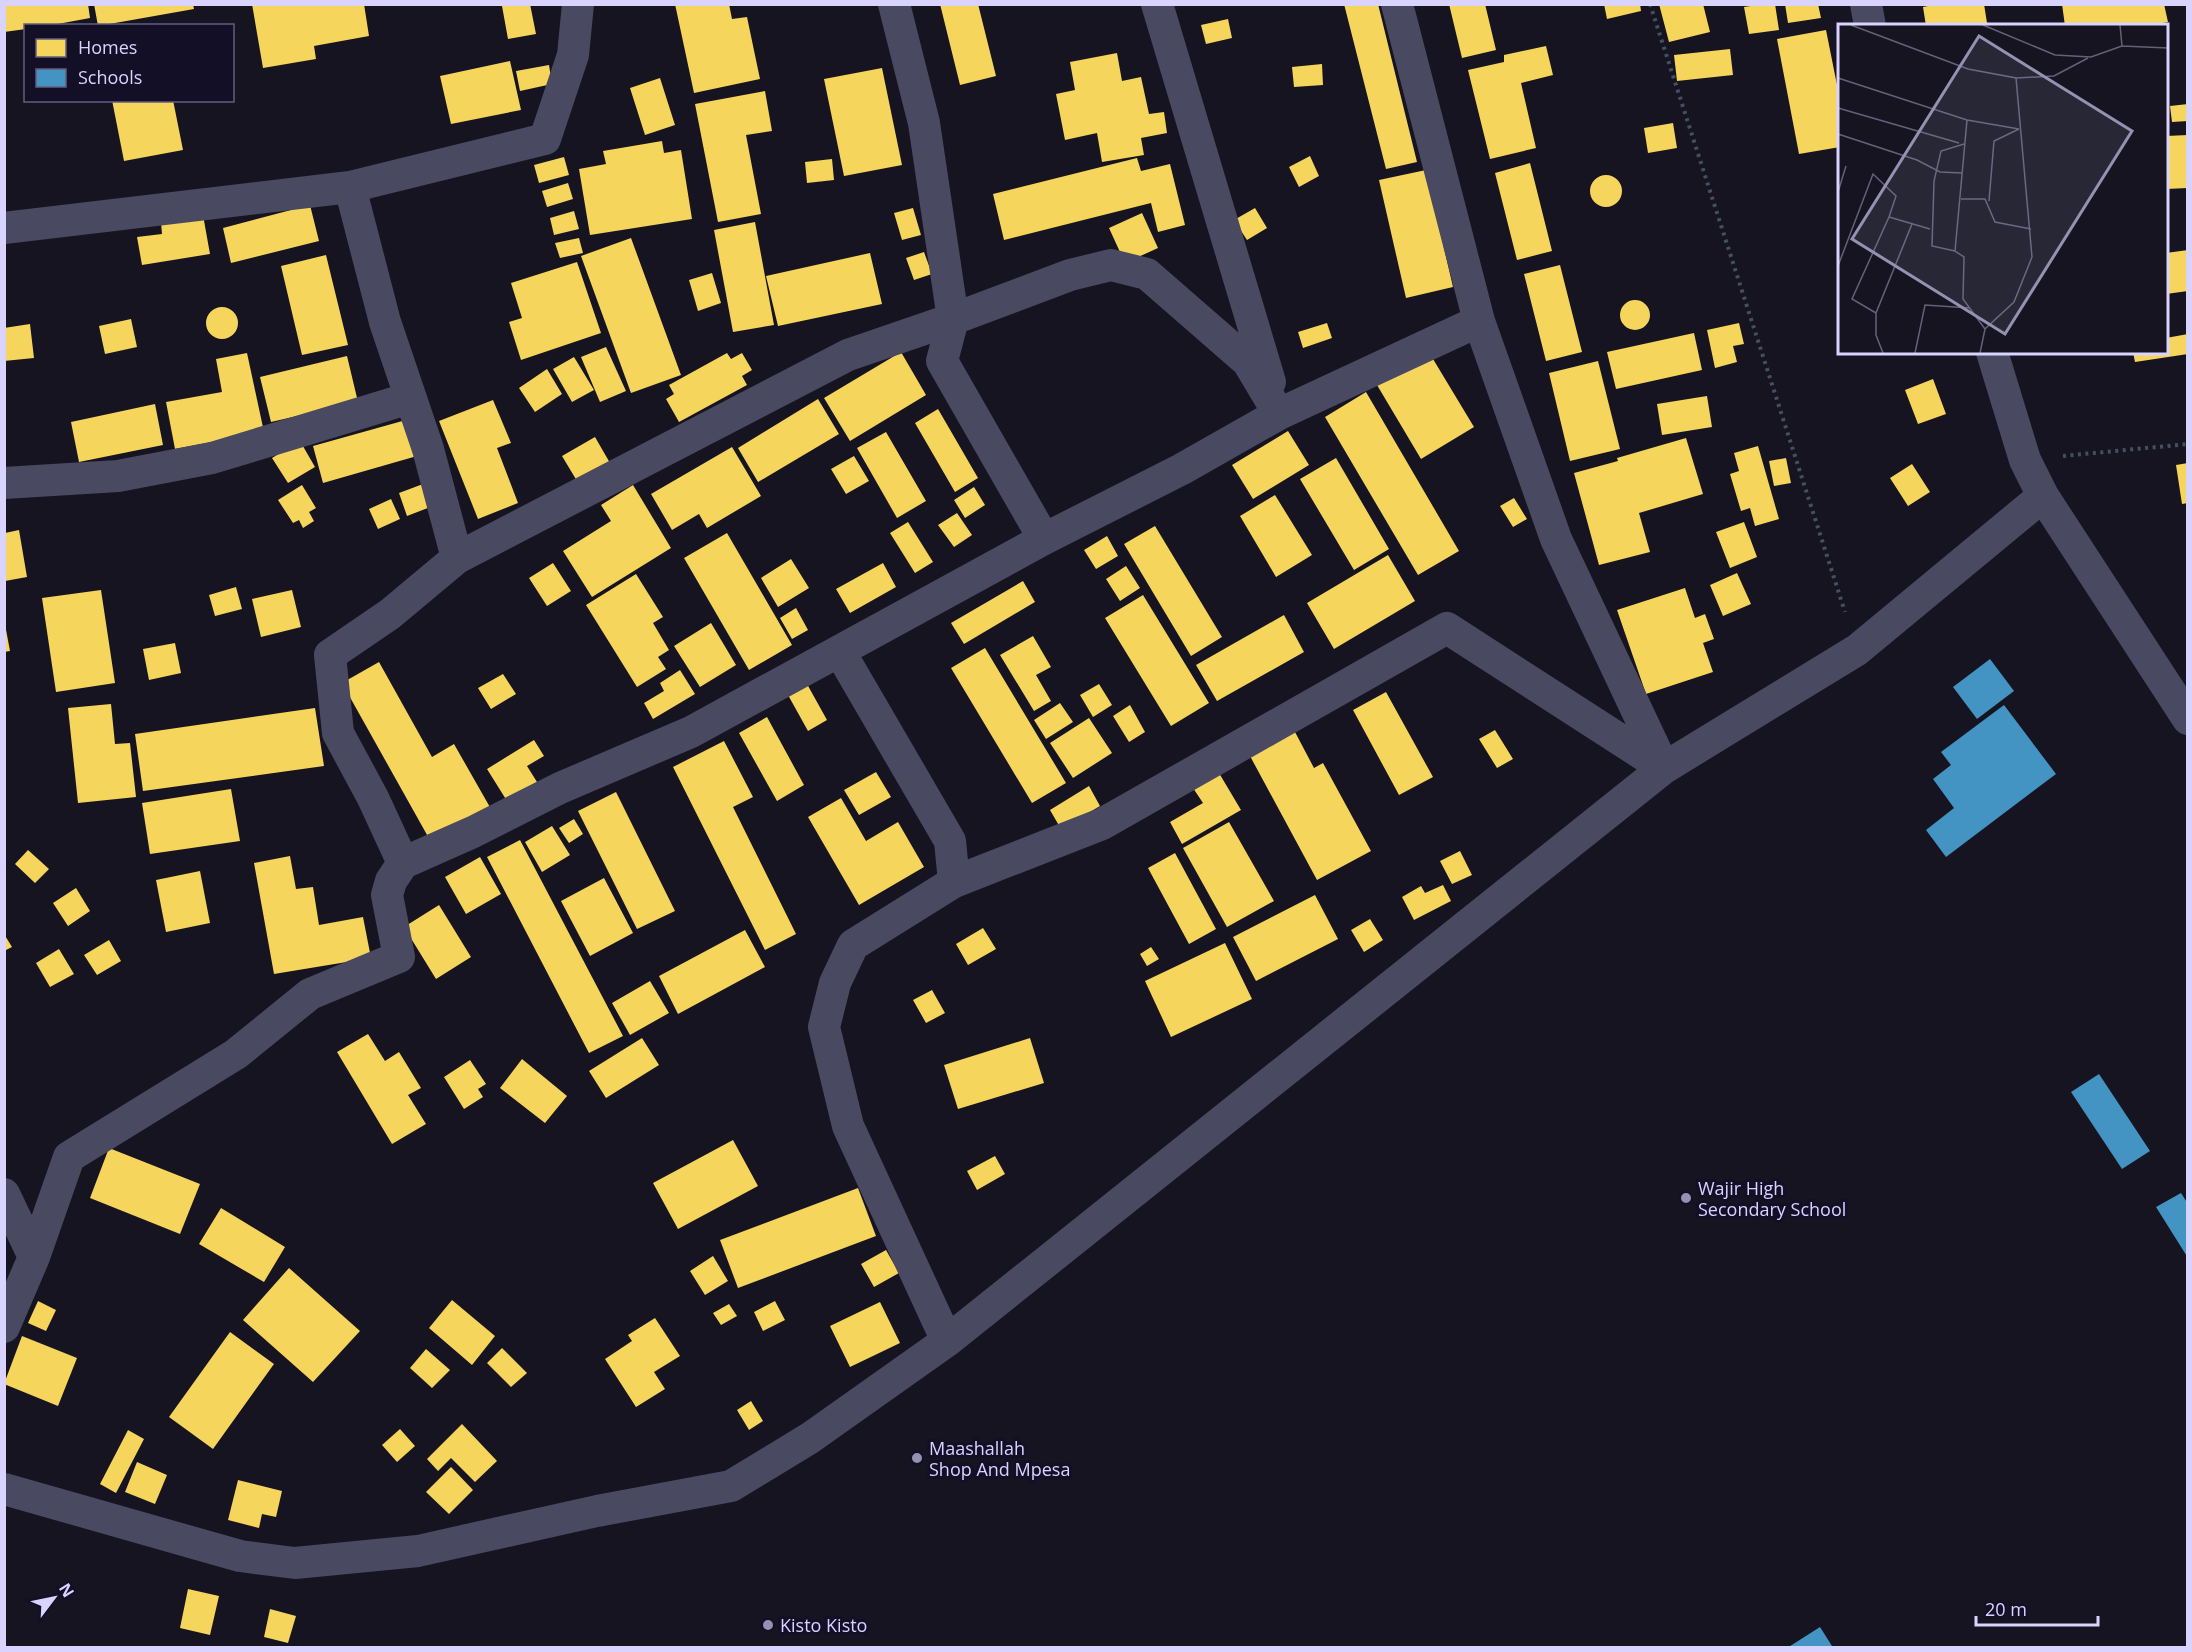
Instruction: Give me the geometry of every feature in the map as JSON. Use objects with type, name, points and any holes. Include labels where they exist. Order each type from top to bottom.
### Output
[{"type":"street","points":[[4,228],[350,187],[545,139],[573,55],[578,4]]},
{"type":"street","points":[[894,4],[924,123],[953,319],[942,361],[1044,539]]},
{"type":"street","points":[[1157,4],[1279,414]]},
{"type":"street","points":[[1397,4],[1479,321],[1556,538],[1664,768]]},
{"type":"street","points":[[1866,4],[1870,24]]},
{"type":"street","points":[[350,187],[385,322],[428,449],[457,558]]},
{"type":"street","points":[[403,863],[373,798],[338,733],[330,655],[390,614],[457,558],[848,355],[1080,272],[1111,265],[1147,274],[1248,362],[1279,414]]},
{"type":"street","points":[[4,1327],[34,1257],[69,1157],[236,1054],[310,994],[399,957],[387,895],[391,881],[403,863],[560,788],[691,732],[1044,539],[1182,470],[1279,414],[1479,321]]},
{"type":"street","points":[[1993,354],[2025,460],[2043,496],[2187,719]]},
{"type":"street","points":[[4,483],[118,476],[212,459],[410,398]]},
{"type":"street","points":[[4,1489],[240,1556],[295,1563],[418,1551],[597,1511],[731,1486],[810,1438],[947,1341],[1664,768],[1857,650],[2043,496]]},
{"type":"street","points":[[947,1341],[848,1126],[824,1027],[836,983],[853,945],[954,882],[1102,824],[1447,628],[1664,768]]},
{"type":"street","points":[[840,652],[950,841],[954,882]]},
{"type":"street","points":[[4,1194],[34,1257]]},
{"type":"path","points":[[1650,4],[1857,650]]},
{"type":"path","points":[[2025,460],[2187,444]]},
{"type":"building: Homes","points":[[4,4],[88,4],[90,18],[58,24],[24,24],[24,29],[4,32]]},
{"type":"building: Homes","points":[[94,4],[193,4],[194,9],[109,24],[98,24]]},
{"type":"building: Homes","points":[[252,4],[364,4],[369,36],[314,46],[316,59],[263,68]]},
{"type":"building: Homes","points":[[530,4],[536,34],[508,39],[502,6]]},
{"type":"building: Homes","points":[[675,4],[729,4],[732,19],[747,17],[760,79],[694,93]]},
{"type":"building: Homes","points":[[940,4],[978,4],[996,76],[960,85]]},
{"type":"building: Homes","points":[[1344,4],[1378,4],[1417,162],[1386,169]]},
{"type":"building: Homes","points":[[1449,4],[1485,4],[1496,50],[1462,58]]},
{"type":"building: Homes","points":[[1604,4],[1640,4],[1641,11],[1607,19]]},
{"type":"building: Homes","points":[[1659,4],[1703,4],[1710,32],[1669,42]]},
{"type":"building: Homes","points":[[1775,4],[1779,30],[1749,34],[1744,7]]},
{"type":"building: Homes","points":[[1785,4],[1818,4],[1821,18],[1788,23]]},
{"type":"building: Homes","points":[[1938,4],[1984,4],[1987,23],[1926,24],[1923,7]]},
{"type":"building: Homes","points":[[2062,4],[2164,4],[2168,22],[2158,24],[2065,24]]},
{"type":"building: Homes","points":[[1228,19],[1232,38],[1206,44],[1201,25]]},
{"type":"building: Homes","points":[[1826,30],[1838,90],[1838,147],[1799,154],[1777,39]]},
{"type":"building: Homes","points":[[1546,46],[1553,75],[1521,83],[1536,148],[1490,159],[1468,70],[1504,62],[1504,55]]},
{"type":"building: Homes","points":[[1730,49],[1733,75],[1677,81],[1674,55]]},
{"type":"building: Homes","points":[[1117,53],[1122,81],[1141,77],[1149,114],[1164,112],[1167,133],[1141,138],[1144,155],[1102,162],[1097,133],[1065,140],[1056,94],[1075,90],[1070,62]]},
{"type":"building: Homes","points":[[510,61],[521,110],[451,124],[440,76]]},
{"type":"building: Homes","points":[[1322,64],[1323,85],[1294,87],[1292,67]]},
{"type":"building: Homes","points":[[549,65],[552,84],[520,91],[516,71]]},
{"type":"building: Homes","points":[[882,68],[902,165],[844,176],[824,79]]},
{"type":"building: Homes","points":[[660,78],[675,125],[645,135],[630,88]]},
{"type":"building: Homes","points":[[765,91],[772,131],[746,135],[761,214],[718,222],[695,104]]},
{"type":"building: Homes","points":[[112,102],[173,102],[183,150],[124,161]]},
{"type":"building: Homes","points":[[2188,104],[2188,121],[2172,122],[2170,106]]},
{"type":"building: Homes","points":[[1673,123],[1677,148],[1648,153],[1644,128]]},
{"type":"building: Homes","points":[[2188,135],[2188,188],[2168,189],[2168,136]]},
{"type":"building: Homes","points":[[662,141],[664,153],[681,150],[692,219],[590,235],[579,169],[606,164],[603,151]]},
{"type":"building: Homes","points":[[1310,156],[1319,176],[1299,187],[1289,167]]},
{"type":"building: Homes","points":[[564,157],[569,175],[539,183],[534,165]]},
{"type":"building: Homes","points":[[1137,158],[1141,171],[1170,164],[1185,225],[1158,232],[1151,203],[1004,240],[993,194]]},
{"type":"building: Homes","points":[[832,159],[834,180],[807,183],[805,162]]},
{"type":"building: Homes","points":[[1530,163],[1552,251],[1517,260],[1495,173]]},
{"type":"building: Homes","points":[[1426,170],[1453,287],[1406,298],[1379,180]]},
{"type":"building: Homes","points":[[1606,175],[1617,180],[1622,191],[1617,202],[1606,207],[1595,202],[1590,191],[1595,180]]},
{"type":"building: Homes","points":[[568,183],[573,199],[547,207],[542,191]]},
{"type":"building: Homes","points":[[310,205],[319,241],[231,263],[223,228]]},
{"type":"building: Homes","points":[[913,208],[921,235],[902,240],[894,213]]},
{"type":"building: Homes","points":[[1255,208],[1267,228],[1247,240],[1234,220]]},
{"type":"building: Homes","points":[[574,211],[579,229],[554,235],[550,218]]},
{"type":"building: Homes","points":[[1142,213],[1158,248],[1125,263],[1109,228]]},
{"type":"building: Homes","points":[[203,215],[210,254],[142,265],[137,237],[162,234],[161,222]]},
{"type":"building: Homes","points":[[755,222],[774,325],[733,332],[714,230]]},
{"type":"building: Homes","points":[[579,238],[583,253],[560,258],[555,243]]},
{"type":"building: Homes","points":[[631,238],[681,375],[631,393],[581,256]]},
{"type":"building: Homes","points":[[2188,250],[2188,291],[2168,294],[2168,253]]},
{"type":"building: Homes","points":[[924,252],[932,274],[914,280],[906,258]]},
{"type":"building: Homes","points":[[870,253],[882,304],[778,326],[766,276]]},
{"type":"building: Homes","points":[[326,255],[348,345],[302,355],[281,266]]},
{"type":"building: Homes","points":[[577,262],[601,333],[521,360],[509,322],[522,318],[511,283]]},
{"type":"building: Homes","points":[[1560,265],[1582,352],[1546,361],[1524,274]]},
{"type":"building: Homes","points":[[712,273],[721,303],[698,311],[689,280]]},
{"type":"building: Homes","points":[[1635,300],[1646,304],[1650,315],[1646,326],[1635,330],[1624,326],[1620,315],[1624,304]]},
{"type":"building: Homes","points":[[222,307],[233,312],[238,323],[233,334],[222,339],[211,334],[206,323],[211,312]]},
{"type":"building: Homes","points":[[131,319],[137,347],[105,354],[99,326]]},
{"type":"building: Homes","points":[[1327,323],[1332,338],[1303,348],[1298,332]]},
{"type":"building: Homes","points":[[1739,323],[1744,344],[1733,346],[1737,362],[1715,368],[1707,330]]},
{"type":"building: Homes","points":[[30,324],[34,358],[4,361],[4,328]]},
{"type":"building: Homes","points":[[1694,333],[1702,370],[1616,389],[1607,352]]},
{"type":"building: Homes","points":[[2188,334],[2188,354],[2135,362],[2133,354],[2168,354],[2168,338]]},
{"type":"building: Homes","points":[[606,347],[626,391],[600,402],[581,357]]},
{"type":"building: Homes","points":[[901,352],[926,395],[850,441],[824,398]]},
{"type":"building: Homes","points":[[247,353],[264,432],[175,449],[166,402],[222,392],[216,359]]},
{"type":"building: Homes","points":[[727,353],[731,359],[742,353],[752,370],[742,376],[747,385],[679,422],[666,399],[674,394],[669,385]]},
{"type":"building: Homes","points":[[1430,354],[1474,427],[1421,459],[1377,385]]},
{"type":"building: Homes","points":[[347,356],[358,402],[271,422],[260,377]]},
{"type":"building: Homes","points":[[574,357],[594,390],[572,402],[553,369]]},
{"type":"building: Homes","points":[[1598,361],[1620,449],[1570,461],[1549,373]]},
{"type":"building: Homes","points":[[547,369],[562,394],[535,412],[519,388]]},
{"type":"building: Homes","points":[[1933,379],[1946,414],[1918,424],[1905,390]]},
{"type":"building: Homes","points":[[1366,392],[1459,551],[1418,575],[1325,417]]},
{"type":"building: Homes","points":[[1707,396],[1712,427],[1662,435],[1657,404]]},
{"type":"building: Homes","points":[[818,399],[839,434],[758,482],[738,448]]},
{"type":"building: Homes","points":[[493,400],[511,443],[497,448],[518,503],[478,519],[439,421]]},
{"type":"building: Homes","points":[[155,404],[163,445],[79,462],[71,422]]},
{"type":"building: Homes","points":[[938,409],[978,478],[955,492],[915,423]]},
{"type":"building: Homes","points":[[406,420],[417,456],[323,483],[313,446]]},
{"type":"building: Homes","points":[[1288,431],[1309,465],[1253,499],[1232,465]]},
{"type":"building: Homes","points":[[886,432],[926,501],[897,518],[857,448]]},
{"type":"building: Homes","points":[[595,437],[610,463],[577,481],[562,456]]},
{"type":"building: Homes","points":[[1686,438],[1703,494],[1639,513],[1650,552],[1599,565],[1574,473]]},
{"type":"building: Homes","points":[[300,441],[315,467],[288,483],[272,458]]},
{"type":"building: Homes","points":[[1758,446],[1779,519],[1755,526],[1750,508],[1741,511],[1730,474],[1739,471],[1734,453]]},
{"type":"building: Homes","points":[[732,447],[761,496],[707,528],[699,514],[672,530],[651,494]]},
{"type":"building: Homes","points":[[854,456],[869,481],[846,494],[831,469]]},
{"type":"building: Homes","points":[[1336,458],[1389,549],[1354,570],[1300,479]]},
{"type":"building: Homes","points":[[1786,458],[1791,483],[1774,486],[1769,461]]},
{"type":"building: Homes","points":[[2188,463],[2188,503],[2182,504],[2176,465]]},
{"type":"building: Homes","points":[[1912,464],[1930,492],[1908,506],[1890,478]]},
{"type":"building: Homes","points":[[423,484],[433,506],[407,516],[399,493]]},
{"type":"building: Homes","points":[[302,485],[316,508],[309,512],[314,521],[303,528],[299,520],[293,523],[278,500]]},
{"type":"building: Homes","points":[[633,485],[671,548],[592,597],[563,551],[611,521],[601,505]]},
{"type":"building: Homes","points":[[974,487],[985,505],[965,518],[954,500]]},
{"type":"building: Homes","points":[[1275,495],[1312,555],[1276,577],[1240,516]]},
{"type":"building: Homes","points":[[1514,498],[1527,519],[1513,527],[1500,506]]},
{"type":"building: Homes","points":[[391,499],[400,519],[378,529],[369,509]]},
{"type":"building: Homes","points":[[957,513],[972,535],[954,547],[938,525]]},
{"type":"building: Homes","points":[[908,522],[933,562],[915,573],[890,533]]},
{"type":"building: Homes","points":[[1744,522],[1757,557],[1730,568],[1716,532]]},
{"type":"building: Homes","points":[[1155,526],[1222,637],[1191,656],[1124,544]]},
{"type":"building: Homes","points":[[19,530],[27,577],[5,581],[5,533]]},
{"type":"building: Homes","points":[[727,533],[792,645],[749,670],[684,558]]},
{"type":"building: Homes","points":[[1107,536],[1118,556],[1096,569],[1084,550]]},
{"type":"building: Homes","points":[[1388,555],[1415,601],[1334,649],[1307,603]]},
{"type":"building: Homes","points":[[791,559],[809,588],[778,607],[761,578]]},
{"type":"building: Homes","points":[[553,563],[571,591],[547,606],[529,578]]},
{"type":"building: Homes","points":[[883,563],[896,587],[850,613],[836,589]]},
{"type":"building: Homes","points":[[1126,566],[1140,588],[1120,601],[1106,579]]},
{"type":"building: Homes","points":[[1737,573],[1751,604],[1723,616],[1710,585]]},
{"type":"building: Homes","points":[[636,574],[663,617],[653,623],[669,650],[658,657],[666,669],[637,687],[586,605]]},
{"type":"building: Homes","points":[[1023,581],[1035,602],[964,644],[951,623]]},
{"type":"building: Homes","points":[[236,587],[242,609],[215,616],[209,595]]},
{"type":"building: Homes","points":[[1685,588],[1695,618],[1705,614],[1714,639],[1703,643],[1713,672],[1646,694],[1617,610]]},
{"type":"building: Homes","points":[[101,590],[115,683],[56,692],[42,598]]},
{"type":"building: Homes","points":[[292,590],[301,627],[261,637],[252,599]]},
{"type":"building: Homes","points":[[1143,595],[1209,703],[1171,726],[1105,618]]},
{"type":"building: Homes","points":[[796,608],[808,630],[792,639],[780,618]]},
{"type":"building: Homes","points":[[1284,615],[1304,652],[1217,701],[1196,665]]},
{"type":"building: Homes","points":[[4,619],[10,651],[4,652]]},
{"type":"building: Homes","points":[[711,623],[736,665],[700,687],[674,646]]},
{"type":"building: Homes","points":[[1033,636],[1051,667],[1036,675],[1051,701],[1034,711],[1000,655]]},
{"type":"building: Homes","points":[[175,643],[181,673],[149,680],[143,649]]},
{"type":"building: Homes","points":[[985,648],[1066,783],[1032,803],[951,668]]},
{"type":"building: Homes","points":[[379,662],[432,757],[454,744],[491,809],[431,842],[342,683]]},
{"type":"building: Homes","points":[[680,670],[695,694],[653,719],[644,703],[664,691],[660,683]]},
{"type":"building: Homes","points":[[503,674],[516,694],[491,709],[478,688]]},
{"type":"building: Homes","points":[[807,684],[827,720],[808,731],[788,695]]},
{"type":"building: Homes","points":[[1099,684],[1112,705],[1093,717],[1080,695]]},
{"type":"building: Homes","points":[[1386,692],[1433,777],[1399,795],[1353,710]]},
{"type":"building: Homes","points":[[1060,703],[1073,722],[1046,739],[1034,720]]},
{"type":"building: Homes","points":[[111,704],[115,744],[130,743],[136,797],[78,803],[68,708]]},
{"type":"building: Homes","points":[[1130,705],[1145,732],[1129,742],[1113,716]]},
{"type":"building: Homes","points":[[315,708],[324,766],[143,791],[135,734]]},
{"type":"building: Homes","points":[[767,717],[804,785],[777,801],[739,733]]},
{"type":"building: Homes","points":[[1089,718],[1112,753],[1073,778],[1050,743]]},
{"type":"building: Homes","points":[[1495,730],[1513,759],[1497,768],[1479,739]]},
{"type":"building: Homes","points":[[1295,732],[1314,768],[1323,763],[1371,851],[1317,880],[1250,756]]},
{"type":"building: Homes","points":[[534,740],[544,756],[527,766],[537,782],[507,801],[487,769]]},
{"type":"building: Homes","points":[[724,741],[753,797],[733,807],[796,934],[765,950],[673,767]]},
{"type":"building: Homes","points":[[876,772],[891,797],[859,815],[844,790]]},
{"type":"building: Homes","points":[[1219,773],[1241,810],[1182,844],[1170,822],[1203,803],[1193,788]]},
{"type":"building: Homes","points":[[1089,786],[1100,806],[1061,829],[1050,810]]},
{"type":"building: Homes","points":[[231,789],[240,841],[150,854],[142,803]]},
{"type":"building: Homes","points":[[616,792],[675,911],[637,929],[578,811]]},
{"type":"building: Homes","points":[[841,798],[866,841],[898,822],[924,867],[859,905],[808,817]]},
{"type":"building: Homes","points":[[574,819],[583,834],[569,843],[559,828]]},
{"type":"building: Homes","points":[[1229,822],[1274,901],[1227,927],[1183,848]]},
{"type":"building: Homes","points":[[552,826],[570,855],[542,872],[525,842]]},
{"type":"building: Homes","points":[[520,840],[623,1036],[589,1053],[487,857]]},
{"type":"building: Homes","points":[[28,850],[49,869],[35,883],[15,864]]},
{"type":"building: Homes","points":[[1460,851],[1472,875],[1452,884],[1440,861]]},
{"type":"building: Homes","points":[[1175,853],[1216,929],[1189,944],[1148,868]]},
{"type":"building: Homes","points":[[290,856],[296,889],[313,887],[319,925],[363,917],[371,958],[274,974],[254,863]]},
{"type":"building: Homes","points":[[480,857],[501,894],[466,914],[445,877]]},
{"type":"building: Homes","points":[[200,871],[210,923],[166,932],[156,880]]},
{"type":"building: Homes","points":[[604,878],[633,933],[590,956],[561,901]]},
{"type":"building: Homes","points":[[1443,885],[1451,901],[1414,920],[1402,897],[1421,886],[1425,893]]},
{"type":"building: Homes","points":[[76,888],[90,911],[68,926],[53,903]]},
{"type":"building: Homes","points":[[1315,895],[1338,939],[1256,981],[1233,937]]},
{"type":"building: Homes","points":[[439,905],[471,957],[436,979],[404,927]]},
{"type":"building: Homes","points":[[1370,919],[1383,940],[1364,952],[1351,930]]},
{"type":"building: Homes","points":[[983,928],[996,949],[968,965],[956,944]]},
{"type":"building: Homes","points":[[745,930],[765,967],[678,1014],[659,976]]},
{"type":"building: Homes","points":[[4,934],[12,947],[4,951]]},
{"type":"building: Homes","points":[[109,940],[121,961],[97,975],[84,955]]},
{"type":"building: Homes","points":[[1225,943],[1252,999],[1171,1037],[1145,981]]},
{"type":"building: Homes","points":[[1151,947],[1159,959],[1147,966],[1140,954]]},
{"type":"building: Homes","points":[[59,949],[74,974],[50,987],[36,963]]},
{"type":"building: Homes","points":[[650,981],[669,1013],[630,1035],[612,1003]]},
{"type":"building: Homes","points":[[932,990],[945,1013],[926,1023],[913,1000]]},
{"type":"building: Homes","points":[[368,1034],[385,1061],[399,1052],[421,1088],[408,1095],[426,1124],[392,1144],[337,1052]]},
{"type":"building: Homes","points":[[642,1038],[659,1065],[606,1098],[589,1071]]},
{"type":"building: Homes","points":[[1030,1038],[1044,1083],[958,1109],[944,1065]]},
{"type":"building: Homes","points":[[522,1059],[567,1096],[545,1123],[500,1088]]},
{"type":"building: Homes","points":[[470,1060],[486,1084],[478,1089],[483,1097],[464,1109],[444,1077]]},
{"type":"building: Homes","points":[[733,1140],[758,1186],[678,1229],[653,1183]]},
{"type":"building: Homes","points":[[109,1148],[200,1184],[180,1234],[90,1198]]},
{"type":"building: Homes","points":[[995,1156],[1005,1174],[977,1190],[967,1171]]},
{"type":"building: Homes","points":[[858,1188],[876,1236],[738,1288],[720,1240]]},
{"type":"building: Homes","points":[[221,1208],[285,1247],[264,1282],[199,1244]]},
{"type":"building: Homes","points":[[886,1250],[899,1273],[874,1287],[861,1264]]},
{"type":"building: Homes","points":[[713,1256],[728,1281],[705,1295],[690,1271]]},
{"type":"building: Homes","points":[[289,1268],[360,1331],[313,1382],[243,1320]]},
{"type":"building: Homes","points":[[452,1300],[495,1336],[472,1365],[429,1328]]},
{"type":"building: Homes","points":[[38,1301],[56,1310],[46,1331],[28,1323]]},
{"type":"building: Homes","points":[[775,1301],[785,1320],[763,1331],[754,1312]]},
{"type":"building: Homes","points":[[880,1302],[900,1343],[850,1367],[830,1326]]},
{"type":"building: Homes","points":[[729,1304],[737,1316],[721,1325],[713,1313]]},
{"type":"building: Homes","points":[[655,1318],[680,1356],[654,1372],[665,1389],[636,1407],[605,1359],[632,1341],[628,1335]]},
{"type":"building: Homes","points":[[230,1332],[274,1364],[213,1449],[169,1417]]},
{"type":"building: Homes","points":[[22,1336],[77,1358],[58,1406],[4,1384]]},
{"type":"building: Homes","points":[[502,1348],[527,1373],[511,1387],[487,1363]]},
{"type":"building: Homes","points":[[426,1349],[450,1370],[432,1388],[410,1368]]},
{"type":"building: Homes","points":[[751,1401],[763,1421],[749,1430],[737,1410]]},
{"type":"building: Homes","points":[[462,1424],[497,1461],[475,1482],[451,1458],[438,1471],[427,1459]]},
{"type":"building: Homes","points":[[400,1429],[415,1446],[397,1462],[382,1445]]},
{"type":"building: Homes","points":[[128,1430],[144,1439],[116,1493],[100,1484]]},
{"type":"building: Homes","points":[[137,1462],[167,1475],[155,1504],[125,1492]]},
{"type":"building: Homes","points":[[451,1467],[473,1490],[449,1514],[426,1492]]},
{"type":"building: Homes","points":[[238,1480],[282,1491],[276,1517],[262,1514],[259,1528],[228,1520]]},
{"type":"building: Homes","points":[[188,1589],[219,1596],[210,1635],[180,1628]]},
{"type":"building: Homes","points":[[270,1609],[296,1616],[288,1643],[264,1637]]},
{"type":"building: Schools","points":[[1990,659],[2014,691],[1977,719],[1953,687]]},
{"type":"building: Schools","points":[[2004,705],[2056,774],[1946,857],[1926,830],[1954,808],[1933,779],[1951,765],[1941,752]]},
{"type":"building: Schools","points":[[2099,1074],[2150,1151],[2122,1169],[2071,1092]]},
{"type":"building: Schools","points":[[2181,1193],[2188,1204],[2188,1258],[2156,1207]]},
{"type":"building: Schools","points":[[1820,1627],[1832,1646],[1830,1648],[1787,1648]]},
{"type":"place","name":"Wajir High Secondary School","points":[[1686,1198]]},
{"type":"place","name":"Maashallah Shop And Mpesa","points":[[917,1458]]},
{"type":"place","name":"Kisto Kisto","points":[[768,1625]]}]
